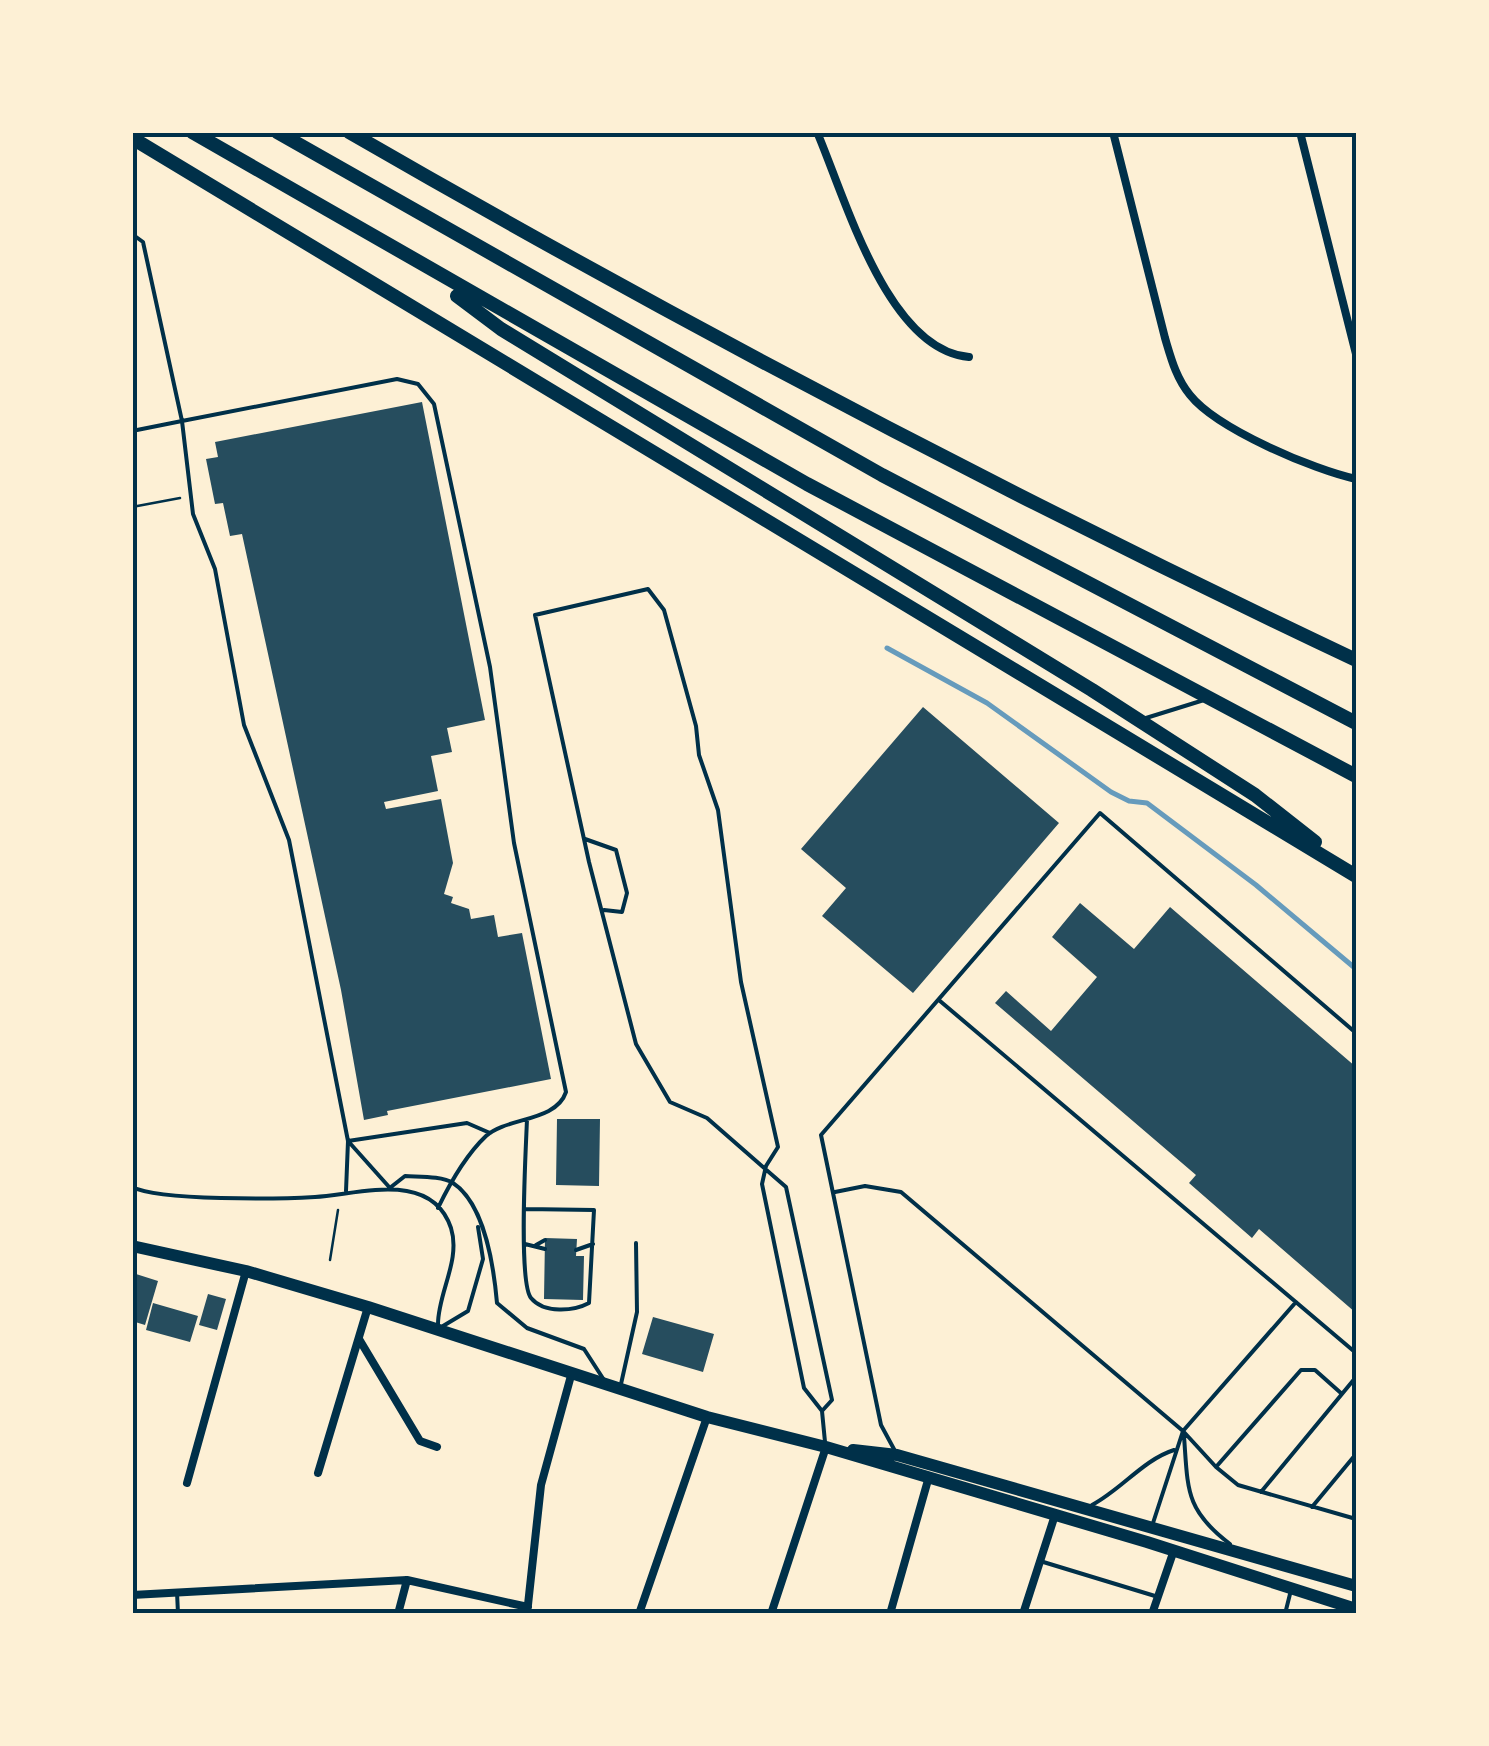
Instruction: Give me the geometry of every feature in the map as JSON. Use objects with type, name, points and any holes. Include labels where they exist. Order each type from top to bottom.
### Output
[{"type":"highway","points":[[192,132],[807,484],[1356,776]]},
{"type":"highway","points":[[277,132],[882,474],[1356,723]]},
{"type":"highway","points":[[349,132],[908,442],[1356,664]]},
{"type":"highway","points":[[132,138],[1356,875]]},
{"type":"highway","points":[[408,259],[501,329],[1140,720],[1255,795],[1356,875]]},
{"type":"main road","points":[[132,1246],[246,1272],[368,1307],[707,1417],[826,1447],[1174,1550],[1356,1609]]},
{"type":"main road","points":[[826,1447],[897,1455],[1356,1586]]},
{"type":"street","points":[[817,132],[893,302],[940,350],[969,358]]},
{"type":"street","points":[[1113,132],[1165,338],[1174,367],[1190,396],[1218,419],[1326,470],[1356,479]]},
{"type":"street","points":[[1300,132],[1356,354]]},
{"type":"street","points":[[187,1483],[246,1272]]},
{"type":"street","points":[[318,1473],[368,1307]]},
{"type":"street","points":[[358,1339],[420,1440],[437,1447]]},
{"type":"street","points":[[132,1594],[407,1580],[527,1610],[541,1485],[572,1372]]},
{"type":"street","points":[[639,1614],[707,1417]]},
{"type":"street","points":[[771,1614],[826,1447]]},
{"type":"street","points":[[890,1614],[928,1480]]},
{"type":"street","points":[[1023,1614],[1055,1515]]},
{"type":"street","points":[[1152,1614],[1174,1550]]},
{"type":"street","points":[[398,1614],[407,1580]]},
{"type":"lane","points":[[132,234],[143,242],[182,421],[191,496],[215,570],[244,725],[289,840],[348,1141],[346,1191]]},
{"type":"lane","points":[[132,431],[396,379],[418,384],[430,396],[490,667],[514,843],[564,1075],[562,1102],[490,1133],[451,1181],[438,1208]]},
{"type":"lane","points":[[822,1411],[832,1400],[786,1187],[766,1166],[707,1118],[670,1102],[636,1044],[622,1003],[535,615],[648,589],[664,610],[696,726],[699,755],[718,810],[741,982],[778,1147],[766,1166],[762,1184],[804,1388],[822,1411],[826,1447]]},
{"type":"lane","points":[[1140,720],[1209,699]]},
{"type":"lane","points":[[897,1455],[881,1424],[821,1135],[1100,814],[1356,1033]]},
{"type":"lane","points":[[584,839],[616,850],[627,892],[622,912],[604,910]]},
{"type":"lane","points":[[938,1000],[1356,1353]]},
{"type":"lane","points":[[525,1208],[594,1210],[589,1304],[575,1310],[542,1306],[530,1297],[525,1244],[525,1208],[527,1118]]},
{"type":"lane","points":[[348,1141],[467,1124],[490,1133]]},
{"type":"lane","points":[[348,1141],[390,1188]]},
{"type":"lane","points":[[390,1188],[406,1176],[451,1181],[464,1194],[492,1252],[497,1303],[527,1328],[584,1349],[613,1387]]},
{"type":"lane","points":[[835,1192],[865,1186],[901,1192],[1183,1431],[1238,1486],[1356,1519]]},
{"type":"lane","points":[[132,1187],[190,1195],[318,1198],[346,1191],[390,1188],[410,1192],[438,1208],[450,1227],[452,1262],[438,1299],[438,1329]]},
{"type":"lane","points":[[438,1329],[468,1311],[483,1258],[478,1223]]},
{"type":"lane","points":[[536,1245],[545,1240]]},
{"type":"lane","points":[[576,1240],[582,1245]]},
{"type":"lane","points":[[613,1387],[637,1312],[636,1243]]},
{"type":"lane","points":[[525,1244],[545,1249]]},
{"type":"lane","points":[[576,1250],[592,1244]]},
{"type":"lane","points":[[1147,1542],[1183,1431],[1296,1302]]},
{"type":"lane","points":[[1216,1467],[1301,1370],[1315,1370],[1342,1394]]},
{"type":"lane","points":[[1261,1492],[1356,1377]]},
{"type":"lane","points":[[1183,1431],[1190,1502],[1202,1523],[1238,1550]]},
{"type":"lane","points":[[1088,1508],[1122,1489],[1154,1456],[1174,1450]]},
{"type":"lane","points":[[1312,1507],[1356,1454]]},
{"type":"lane","points":[[1040,1562],[1158,1597]]},
{"type":"lane","points":[[1286,1614],[1291,1590]]},
{"type":"lane","points":[[177,1592],[178,1614]]},
{"type":"path","points":[[132,507],[191,496]]},
{"type":"path","points":[[330,1260],[338,1210]]},
{"type":"building","points":[[422,402],[485,720],[447,728],[452,752],[431,756],[438,791],[384,802],[386,809],[441,799],[453,863],[444,894],[453,897],[451,903],[469,909],[471,919],[494,915],[498,937],[522,933],[551,1079],[387,1111],[388,1115],[364,1120],[341,990],[242,534],[230,536],[223,503],[215,504],[206,459],[218,457],[215,442]]},
{"type":"building","points":[[923,707],[1059,823],[913,993],[822,916],[846,888],[801,849]]},
{"type":"building","points":[[1080,903],[1134,949],[1170,907],[1356,1067],[1356,1313],[1259,1229],[1252,1238],[1189,1183],[1196,1175],[995,1003],[1006,991],[1051,1031],[1097,977],[1052,937]]},
{"type":"building","points":[[557,1119],[600,1119],[599,1186],[556,1185]]},
{"type":"building","points":[[545,1238],[577,1239],[576,1256],[584,1256],[583,1300],[544,1299]]},
{"type":"building","points":[[136,1274],[158,1281],[145,1325],[132,1321]]},
{"type":"building","points":[[208,1294],[226,1299],[217,1330],[199,1325]]},
{"type":"building","points":[[153,1303],[198,1316],[190,1342],[146,1330]]},
{"type":"building","points":[[653,1317],[714,1334],[703,1372],[642,1354]]},
{"type":"waterway","points":[[887,648],[987,703],[1111,792],[1129,801],[1147,803],[1256,885],[1356,969]]}]
